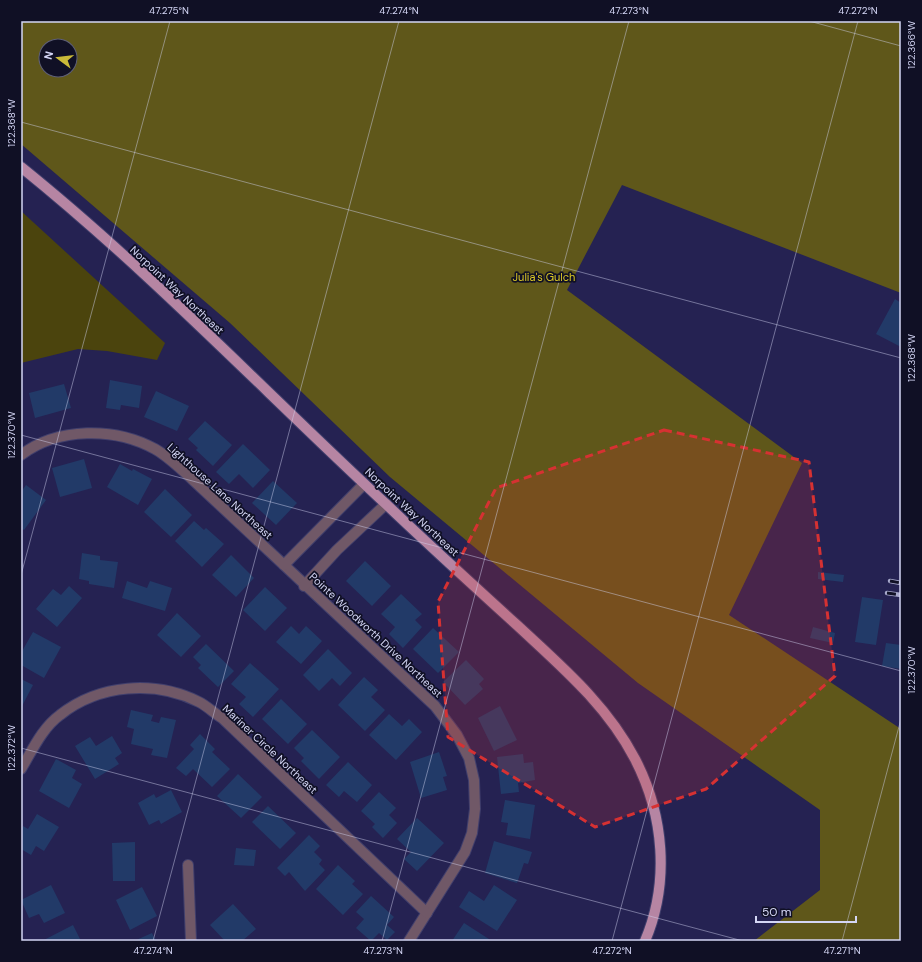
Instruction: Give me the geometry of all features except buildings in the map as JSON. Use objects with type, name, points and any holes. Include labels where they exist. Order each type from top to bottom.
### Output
[{"type":"main road","name":"Norpoint Way Northeast","points":[[21,167],[144,275],[364,484],[570,674],[607,714],[616,727],[647,783],[656,812],[660,840],[660,872],[656,904],[645,941]]},
{"type":"street","name":"Lighthouse Lane Northeast","points":[[21,455],[42,443],[73,435],[93,433],[124,438],[145,444],[169,459],[284,566]]},
{"type":"street","points":[[284,566],[364,484]]},
{"type":"street","points":[[304,586],[337,550],[386,504]]},
{"type":"street","name":"Pointe Woodworth Drive Northeast","points":[[284,566],[435,706],[457,735],[469,758],[474,780],[475,809],[472,833],[456,870],[409,941]]},
{"type":"street","name":"Mariner Circle Northeast","points":[[21,769],[45,730],[60,715],[79,702],[94,695],[130,688],[147,688],[180,695],[200,703],[222,718],[427,913]]},
{"type":"street","points":[[188,864],[191,941]]},
{"type":"highlighted area","points":[[664,430],[809,462],[835,676],[706,789],[595,827],[448,737],[438,602],[496,488]]},
{"type":"shaded area","points":[[21,211],[165,343],[157,360],[107,351],[78,349],[21,363]]},
{"type":"green space","name":"Julia's Gulch","points":[[21,21],[901,21],[901,293],[622,185],[567,290],[802,463],[729,615],[901,729],[901,941],[754,941],[820,890],[820,810],[638,683],[390,477],[230,323],[21,144]]},
{"type":"railway","points":[[890,581],[901,583]]},
{"type":"railway","points":[[887,593],[901,595]]}]
